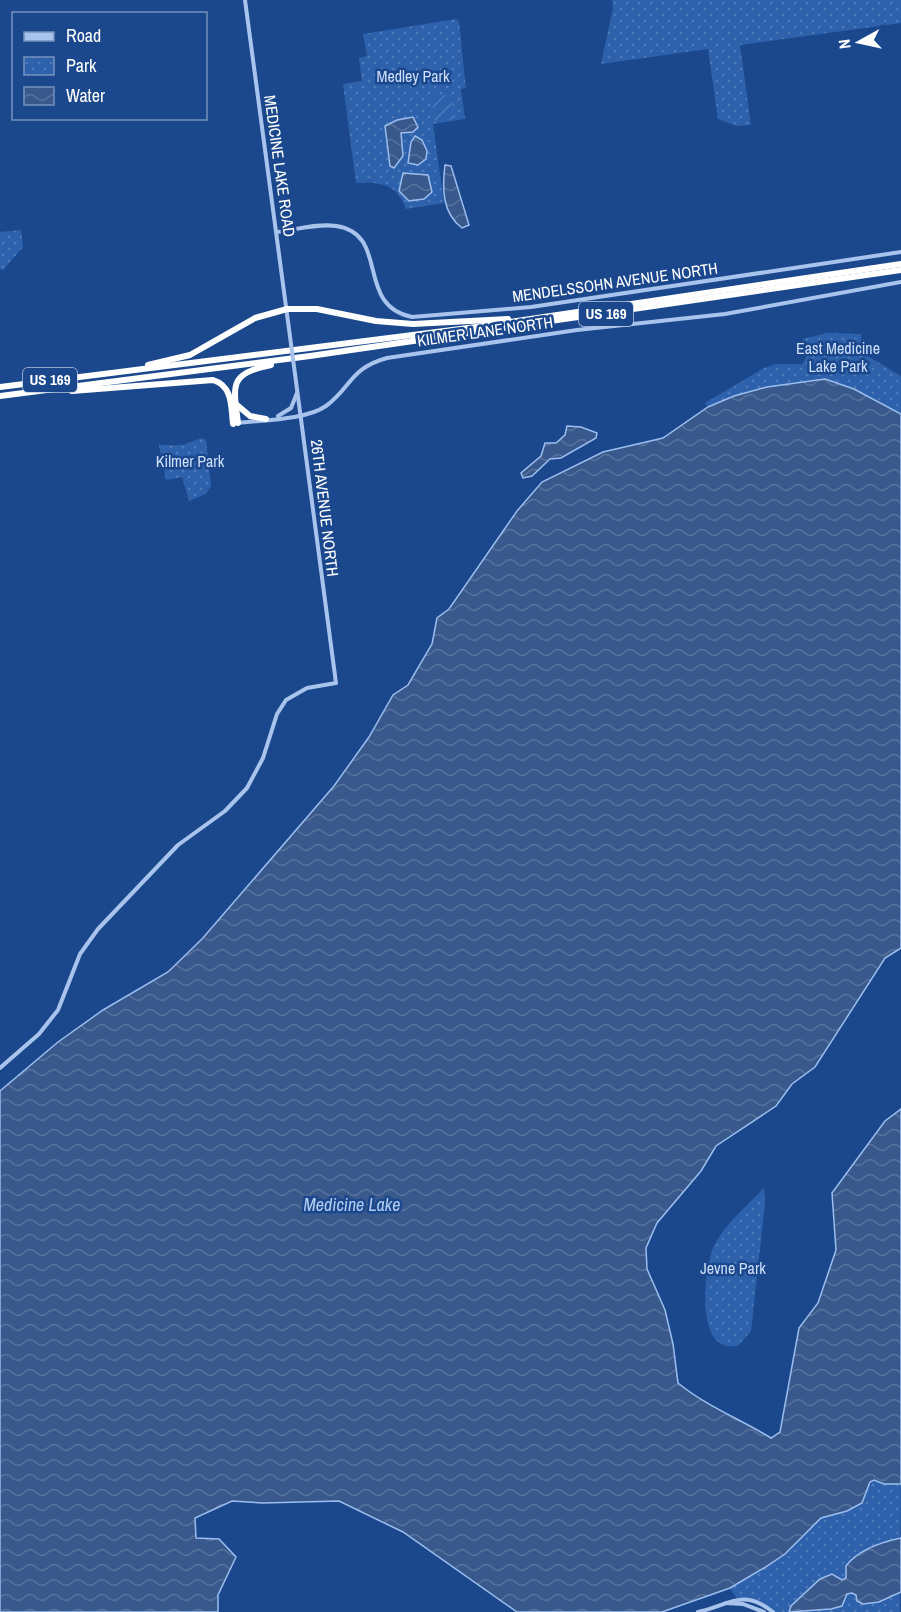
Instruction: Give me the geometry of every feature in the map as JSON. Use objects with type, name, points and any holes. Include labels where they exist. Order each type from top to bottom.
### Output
[{"type":"highway","name":"US 169","points":[[0,387],[544,317],[901,264]]},
{"type":"highway","name":"US 169","points":[[0,396],[310,356],[901,270]]},
{"type":"highway","points":[[99,374],[190,355],[255,318],[287,309],[321,309],[376,321],[413,324],[544,317]]},
{"type":"highway","points":[[235,424],[235,383],[246,372],[310,356]]},
{"type":"highway","points":[[50,390],[145,388],[213,380],[219,382],[228,393],[235,424]]},
{"type":"highway","points":[[235,399],[246,414],[269,419]]},
{"type":"street","name":"MEDICINE LAKE ROAD","points":[[245,0],[290,335]]},
{"type":"street","name":"MENDELSSOHN AVENUE NORTH","points":[[277,232],[324,226],[341,227],[357,235],[371,256],[376,288],[382,300],[399,313],[419,317],[542,305],[901,252]]},
{"type":"street","name":"KILMER LANE NORTH","points":[[235,424],[301,415],[326,406],[360,370],[387,358],[577,330],[725,314],[901,282]]},
{"type":"street","name":"26TH AVENUE NORTH","points":[[0,1068],[45,1026],[65,998],[80,954],[92,935],[178,845],[225,811],[247,788],[263,758],[277,714],[286,700],[306,688],[336,683],[290,335]]},
{"type":"street","points":[[269,419],[291,408],[298,390]]},
{"type":"street","points":[[699,1612],[719,1604],[744,1599],[758,1602],[773,1612]]},
{"type":"street","points":[[719,1604],[743,1604],[764,1612]]},
{"type":"green space","points":[[612,0],[901,0],[901,23],[740,45],[751,125],[736,126],[718,119],[708,49],[601,64],[613,8]]},
{"type":"green space","name":"Medley Park","points":[[456,19],[459,22],[466,88],[461,89],[465,119],[433,124],[444,203],[406,209],[403,201],[393,189],[379,184],[356,183],[343,84],[362,81],[359,58],[367,56],[363,34]]},
{"type":"green space","points":[[451,94],[455,119],[435,122],[431,97]]},
{"type":"green space","points":[[21,230],[23,247],[3,270],[0,269],[0,232]]},
{"type":"green space","name":"East Medicine Lake Park","points":[[827,333],[861,334],[861,352],[901,376],[901,414],[854,389],[825,379],[767,387],[708,407],[705,403],[764,368],[776,364],[802,364],[806,358],[803,339]]},
{"type":"green space","name":"Kilmer Park","points":[[201,438],[206,440],[211,486],[206,494],[189,501],[182,477],[166,480],[159,445],[183,445]]},
{"type":"green space","name":"Jevne Park","points":[[764,1188],[765,1203],[751,1331],[739,1345],[725,1346],[715,1338],[708,1325],[705,1289],[707,1271],[715,1244],[725,1229]]},
{"type":"green space","points":[[874,1480],[884,1484],[901,1484],[900,1612],[773,1612],[758,1602],[737,1599],[730,1588],[785,1554],[821,1518],[847,1511]]},
{"type":"water","points":[[413,117],[418,127],[413,132],[401,133],[403,156],[394,168],[390,166],[385,126],[397,120]]},
{"type":"water","points":[[415,136],[422,140],[427,151],[426,159],[418,165],[408,163],[411,142]]},
{"type":"water","points":[[445,165],[451,166],[469,225],[462,228],[455,222],[447,208],[444,191]]},
{"type":"water","points":[[403,173],[428,175],[432,192],[424,199],[409,201],[399,191]]},
{"type":"water","name":"Medicine Lake","points":[[825,379],[854,389],[901,414],[901,948],[885,958],[815,1067],[792,1084],[776,1106],[716,1146],[701,1171],[657,1223],[646,1248],[647,1269],[665,1310],[673,1344],[678,1383],[712,1406],[771,1438],[780,1432],[799,1328],[818,1303],[836,1250],[832,1193],[885,1121],[901,1109],[901,1484],[884,1484],[874,1480],[870,1482],[862,1503],[847,1511],[821,1518],[785,1554],[764,1568],[730,1588],[662,1612],[517,1612],[403,1532],[339,1501],[263,1503],[232,1501],[195,1518],[196,1538],[219,1539],[236,1557],[218,1595],[218,1612],[0,1612],[0,1091],[58,1042],[103,1010],[168,972],[202,939],[334,786],[369,737],[393,695],[408,685],[432,644],[437,618],[449,609],[517,511],[542,482],[603,452],[663,438],[708,407],[734,396],[767,387]]},
{"type":"water","points":[[567,426],[581,427],[597,433],[596,438],[561,458],[550,459],[532,476],[523,478],[521,473],[541,456],[545,443],[556,443],[565,435]]},
{"type":"water","points":[[901,1538],[901,1592],[879,1602],[863,1604],[857,1601],[856,1595],[852,1593],[847,1594],[842,1606],[789,1612],[791,1606],[820,1579],[832,1574],[842,1580],[846,1578],[846,1566],[857,1555],[878,1544]]}]
